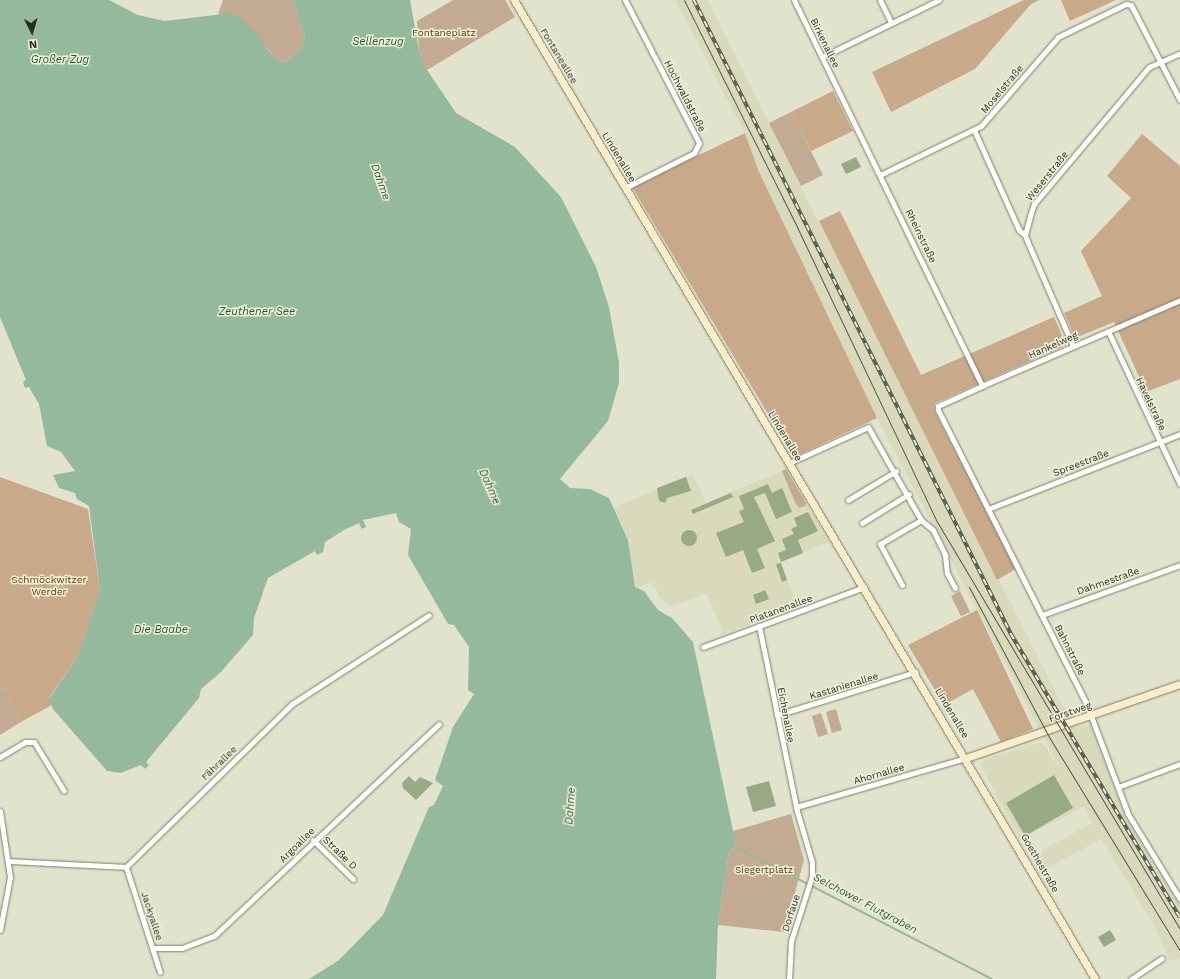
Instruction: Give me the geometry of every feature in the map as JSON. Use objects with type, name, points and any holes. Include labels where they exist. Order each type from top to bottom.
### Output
[{"type":"main road","name":"Fontaneallee","points":[[514,0],[586,123]]},
{"type":"main road","name":"Lindenallee","points":[[586,123],[966,758]]},
{"type":"main road","name":"Forstweg","points":[[966,758],[1180,684]]},
{"type":"main road","name":"Goethestraße","points":[[966,758],[1095,979]]},
{"type":"street","name":"Hochwaldstraße","points":[[625,0],[699,143],[694,153],[625,188]]},
{"type":"street","name":"Birkenallee","points":[[794,0],[840,94]]},
{"type":"street","points":[[880,0],[891,23]]},
{"type":"street","points":[[822,57],[939,0]]},
{"type":"street","name":"Moselstraße","points":[[880,175],[974,130],[989,119],[1058,37],[1128,3],[1160,62]]},
{"type":"street","name":"Weserstraße","points":[[1025,236],[1034,204],[1149,67],[1180,53]]},
{"type":"street","points":[[1160,62],[1180,100]]},
{"type":"street","name":"Rheinstraße","points":[[840,94],[982,386]]},
{"type":"street","points":[[974,130],[1019,230],[1025,236],[1073,346]]},
{"type":"street","name":"Hankelweg","points":[[938,410],[938,406],[1180,300]]},
{"type":"street","name":"Havelstraße","points":[[1108,331],[1180,484]]},
{"type":"street","name":"Bahnstraße","points":[[938,410],[1042,615],[1090,716],[1131,820],[1180,899]]},
{"type":"street","points":[[790,463],[868,427],[896,471],[921,520],[929,524],[945,555],[947,573],[955,588]]},
{"type":"street","name":"Spreestraße","points":[[988,509],[1180,434]]},
{"type":"street","points":[[848,500],[896,471]]},
{"type":"street","points":[[862,523],[909,494]]},
{"type":"street","points":[[902,585],[880,544],[921,520]]},
{"type":"street","name":"Dahmestraße","points":[[1042,615],[1180,566]]},
{"type":"street","name":"Platanenallee","points":[[703,647],[864,587]]},
{"type":"street","name":"Fährallee","points":[[126,867],[292,704],[429,615]]},
{"type":"street","name":"Eichenallee","points":[[759,626],[796,807]]},
{"type":"street","name":"Kastanienallee","points":[[777,715],[915,672]]},
{"type":"street","name":"Argoallee","points":[[153,948],[182,948],[214,936],[313,840],[439,724]]},
{"type":"street","points":[[0,757],[25,742],[34,742],[64,792]]},
{"type":"street","name":"Ahornallee","points":[[796,807],[966,758]]},
{"type":"street","points":[[1118,787],[1180,764]]},
{"type":"street","name":"Dorfaue","points":[[789,979],[791,941],[812,876],[812,862],[796,807]]},
{"type":"street","points":[[0,811],[8,861],[9,883],[0,930]]},
{"type":"street","name":"Straße D","points":[[313,840],[353,879]]},
{"type":"street","points":[[8,861],[126,867]]},
{"type":"street","name":"Jackyallee","points":[[126,867],[160,972]]},
{"type":"street","points":[[1131,979],[1162,958]]},
{"type":"shaded area","points":[[675,0],[707,0],[1059,699],[1076,728],[1090,724],[1129,820],[1180,905],[1180,958],[1170,961],[1155,927],[1101,839],[1042,871],[1032,856],[1092,823],[1084,807],[1020,839],[980,765],[983,760],[1042,742],[1061,770],[877,418],[759,172],[745,133]]},
{"type":"shaded area","points":[[786,469],[829,542],[781,562],[797,607],[723,634],[707,593],[671,607],[660,598],[653,582],[635,588],[628,540],[614,507],[693,475],[706,503]]},
{"type":"green space","points":[[223,0],[293,0],[305,37],[301,49],[286,62],[277,61],[268,49],[218,14]]},
{"type":"green space","name":"Fontaneplatz","points":[[453,0],[505,0],[515,17],[427,70],[419,51],[417,21]]},
{"type":"green space","points":[[1024,0],[1039,0],[1030,5],[975,69],[891,112],[872,72]]},
{"type":"green space","points":[[1061,0],[1116,0],[1070,21]]},
{"type":"green space","points":[[833,91],[853,131],[811,151],[791,112]]},
{"type":"green space","points":[[791,112],[823,175],[801,186],[769,123]]},
{"type":"green space","points":[[745,133],[759,172],[877,418],[794,457],[632,187]]},
{"type":"green space","points":[[1142,134],[1180,166],[1180,379],[1146,392],[1114,322],[1075,338],[1064,313],[1102,296],[1081,251],[1131,198],[1107,176]]},
{"type":"green space","points":[[840,211],[921,375],[1054,317],[1066,345],[935,403],[934,410],[1016,569],[997,580],[819,221]]},
{"type":"green space","points":[[786,469],[806,503],[805,506],[799,508],[795,502],[782,471]]},
{"type":"green space","name":"Schmöckwitzer Werder","points":[[0,477],[88,509],[100,590],[78,656],[49,698],[52,705],[19,723],[6,689],[0,690]]},
{"type":"green space","points":[[960,591],[970,612],[961,616],[951,596]]},
{"type":"green space","points":[[977,610],[1033,729],[1001,742],[973,689],[944,705],[908,645]]},
{"type":"green space","points":[[6,689],[19,723],[0,735],[0,690]]},
{"type":"green space","points":[[836,709],[842,730],[832,733],[826,712]]},
{"type":"green space","points":[[821,713],[828,734],[818,737],[812,716]]},
{"type":"green space","name":"Siegertplatz","points":[[791,814],[804,860],[784,932],[718,925],[729,851],[736,845],[733,831]]},
{"type":"water","name":"Zeuthener See","points":[[0,0],[109,0],[138,15],[165,21],[231,13],[245,21],[277,61],[286,62],[301,49],[305,37],[293,0],[410,0],[419,51],[427,70],[456,113],[515,147],[561,197],[596,267],[609,307],[619,363],[619,383],[608,421],[560,479],[570,488],[590,489],[609,498],[628,540],[635,587],[644,591],[658,610],[672,618],[693,642],[736,845],[729,851],[718,925],[716,979],[309,979],[339,960],[383,915],[429,807],[434,805],[443,786],[435,780],[453,727],[474,694],[468,690],[469,647],[454,625],[448,624],[408,555],[411,529],[399,522],[396,513],[363,520],[366,527],[362,529],[359,523],[344,530],[325,542],[323,552],[317,555],[315,551],[268,578],[254,618],[253,635],[220,673],[201,689],[199,698],[146,762],[149,765],[145,769],[141,765],[121,773],[107,771],[53,709],[49,699],[78,656],[100,590],[89,506],[77,499],[75,493],[59,488],[53,475],[75,471],[61,452],[47,446],[39,404],[29,387],[25,388],[23,382],[26,380],[0,317]]},
{"type":"building","points":[[856,157],[861,167],[846,174],[841,164]]},
{"type":"building","points":[[686,477],[691,491],[667,498],[665,503],[659,501],[657,488]]},
{"type":"building","points":[[768,484],[772,493],[782,488],[792,512],[776,519],[765,493],[754,497],[775,541],[757,549],[765,568],[752,573],[743,550],[726,557],[716,533],[744,522],[739,511],[744,509],[739,496]]},
{"type":"building","points":[[731,493],[733,497],[693,514],[691,510]]},
{"type":"building","points":[[808,512],[818,531],[798,540],[803,553],[781,562],[778,553],[786,550],[782,539],[794,534],[791,529],[797,526],[794,518]]},
{"type":"building","points":[[689,530],[696,535],[697,538],[692,545],[689,546],[682,541],[681,538],[686,531]]},
{"type":"building","points":[[781,563],[787,580],[782,582],[776,564]]},
{"type":"building","points":[[765,590],[769,599],[756,604],[753,595]]},
{"type":"building","points":[[1054,775],[1073,808],[1025,836],[1006,803]]},
{"type":"building","points":[[409,776],[415,782],[420,777],[433,783],[416,800],[403,788],[402,783]]},
{"type":"building","points":[[769,781],[776,806],[753,812],[746,787]]},
{"type":"building","points":[[1110,930],[1116,940],[1104,947],[1098,937]]},
{"type":"waterway","name":"Selchower Flutgraben","points":[[734,846],[992,979]]},
{"type":"tram line","points":[[684,0],[797,227],[936,520],[1180,929]]},
{"type":"tram line","points":[[969,587],[1049,737],[1180,951]]},
{"type":"railway","points":[[694,0],[1011,634],[1180,918]]},
{"type":"water label","name":"Sellenzug","points":[[378,42]]},
{"type":"water label","name":"Großer Zug","points":[[60,60]]},
{"type":"water label","name":"Dahme","points":[[380,182]]},
{"type":"water label","name":"Dahme","points":[[489,487]]},
{"type":"water label","name":"Die Baabe","points":[[161,630]]},
{"type":"water label","name":"Dahme","points":[[571,806]]}]
